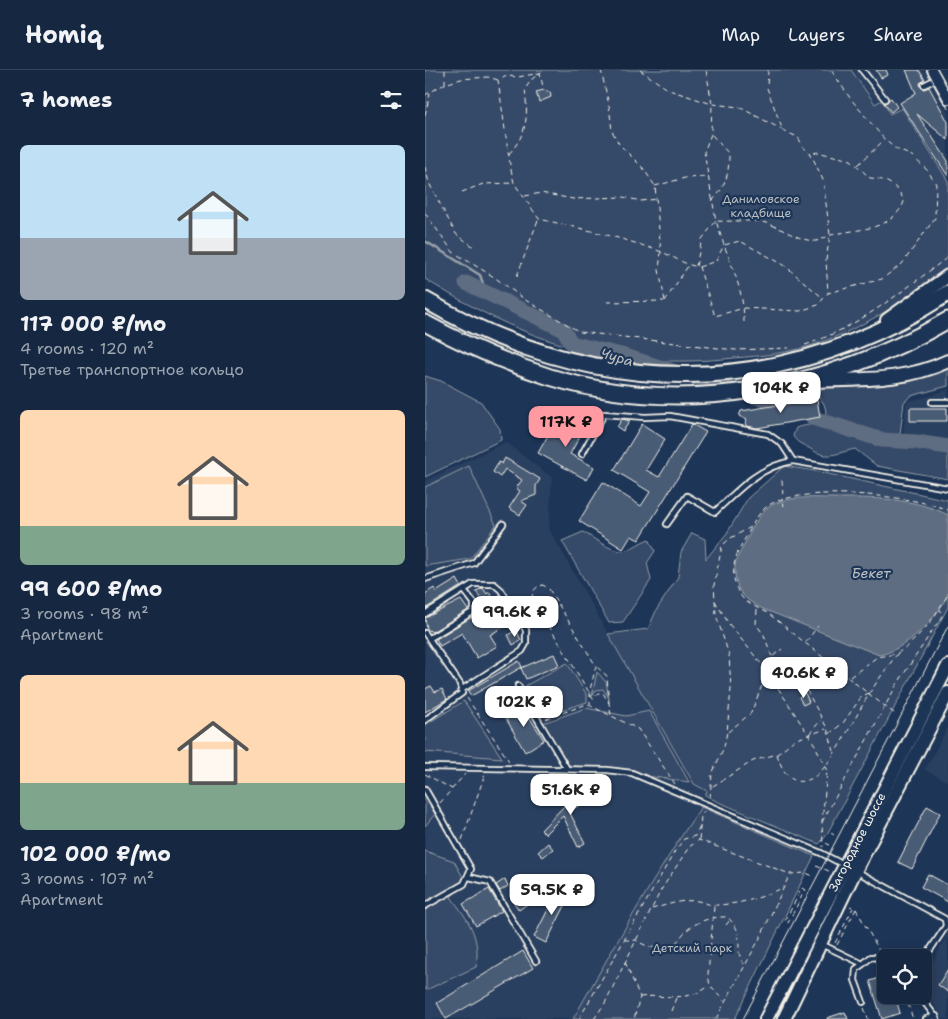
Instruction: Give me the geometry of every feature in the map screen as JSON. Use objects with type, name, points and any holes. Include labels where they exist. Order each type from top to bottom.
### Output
[{"type":"main road","points":[[850,344],[897,314],[948,276]]},
{"type":"main road","points":[[425,300],[470,325],[515,344],[557,358],[592,366],[653,374],[716,374],[792,355],[850,344],[899,321],[948,292]]},
{"type":"main road","points":[[800,382],[885,353],[948,320]]},
{"type":"main road","points":[[425,323],[460,342],[551,378],[618,391],[685,395],[753,390],[800,382],[881,380],[929,370],[948,361]]},
{"type":"main road","name":"Загородное шоссе","points":[[784,1019],[820,943],[849,868],[948,666]]},
{"type":"main road","name":"Загородное шоссе","points":[[766,1019],[948,693]]},
{"type":"street","points":[[934,74],[948,99]]},
{"type":"lane","points":[[862,70],[885,99]]},
{"type":"lane","points":[[924,85],[934,74]]},
{"type":"lane","points":[[932,402],[948,402]]},
{"type":"lane","points":[[582,454],[604,414],[645,417],[665,416],[768,434],[782,444],[793,461]]},
{"type":"lane","points":[[667,524],[687,496],[715,512],[757,474],[777,463],[793,461],[948,488]]},
{"type":"lane","points":[[425,579],[474,563],[503,524]]},
{"type":"lane","points":[[425,614],[473,584],[494,584],[501,590],[522,622],[527,639],[522,651],[461,690]]},
{"type":"lane","points":[[430,638],[474,611],[474,603],[464,590]]},
{"type":"lane","points":[[425,633],[460,684],[461,690],[460,696],[425,720]]},
{"type":"lane","points":[[518,686],[567,769]]},
{"type":"lane","points":[[425,767],[619,770],[633,773],[681,793],[709,802],[821,853],[945,919],[946,926],[931,949]]},
{"type":"lane","points":[[425,789],[471,869],[469,877],[464,884],[425,906]]},
{"type":"lane","points":[[469,877],[490,882],[536,961]]},
{"type":"lane","points":[[820,943],[863,964]]},
{"type":"lane","points":[[863,1002],[855,980],[856,969],[871,957],[877,958]]},
{"type":"lane","points":[[926,1004],[936,1018]]},
{"type":"lane","points":[[926,1019],[936,1018]]},
{"type":"path","points":[[445,70],[445,84]]},
{"type":"path","points":[[509,154],[521,140],[528,115],[525,89],[532,79],[543,70]]},
{"type":"path","points":[[601,70],[612,131],[619,144],[643,168],[655,186],[661,252],[659,270],[665,301]]},
{"type":"path","points":[[640,70],[669,90],[712,104],[739,107],[798,137],[803,147],[811,154],[823,180],[830,235],[826,260],[828,293]]},
{"type":"path","points":[[707,70],[712,104],[711,134],[704,152],[707,177],[716,221],[739,280],[744,308],[744,322]]},
{"type":"path","points":[[768,70],[767,88],[783,131]]},
{"type":"path","points":[[699,267],[715,316],[744,308],[800,311],[818,305],[828,293],[882,280],[902,264],[935,218],[936,184],[928,170],[912,156],[896,149],[885,140],[850,98],[831,70]]},
{"type":"path","points":[[425,94],[445,84],[461,79],[488,77],[498,80],[507,76],[518,77],[540,74]]},
{"type":"path","points":[[540,74],[543,88]]},
{"type":"path","points":[[498,80],[514,183],[539,219],[603,233],[699,267],[716,261],[724,245],[740,241],[785,265],[823,298]]},
{"type":"path","points":[[425,115],[430,93]]},
{"type":"path","points":[[711,134],[729,154],[729,173],[721,191],[712,202]]},
{"type":"path","points":[[858,165],[885,140]]},
{"type":"path","points":[[716,221],[763,223],[783,229],[797,238],[815,242],[830,235],[874,228],[900,212],[904,202],[901,191],[880,179],[870,178],[851,160],[817,152],[811,154]]},
{"type":"path","points":[[425,167],[432,190],[456,234],[474,247]]},
{"type":"path","points":[[655,186],[685,178],[707,177]]},
{"type":"path","points":[[462,192],[483,184],[514,183]]},
{"type":"path","points":[[524,196],[541,193],[573,200],[623,197],[641,201],[657,199]]},
{"type":"path","points":[[425,213],[453,252],[494,277],[527,301],[580,332],[792,355]]},
{"type":"path","points":[[517,276],[539,219]]},
{"type":"path","points":[[695,266],[702,239],[716,221]]},
{"type":"path","points":[[801,346],[826,338],[896,296],[948,257]]},
{"type":"path","points":[[665,301],[689,265]]},
{"type":"path","points":[[607,302],[665,301]]},
{"type":"path","points":[[782,480],[785,506]]},
{"type":"path","points":[[895,713],[765,612],[741,597],[735,583],[733,570],[738,550],[763,509],[783,500],[807,495],[890,497],[948,510]]},
{"type":"path","points":[[699,840],[701,816],[709,802],[713,786],[714,768],[724,747],[731,689],[729,655],[719,630],[714,598],[718,562],[722,546],[729,539],[752,526]]},
{"type":"path","points":[[609,703],[603,693],[597,693],[593,699],[532,598],[536,586],[543,585],[549,589],[597,666],[607,676],[610,689],[609,703],[611,716]]},
{"type":"path","points":[[849,677],[877,657],[897,652],[907,647],[937,613],[948,595]]},
{"type":"path","points":[[714,598],[717,608],[767,671],[808,734],[825,766],[827,771],[827,787],[821,822],[823,848]]},
{"type":"path","points":[[757,608],[756,624],[764,635],[772,657],[782,670],[807,691],[827,728],[834,752]]},
{"type":"path","points":[[821,822],[886,705],[942,616],[940,609]]},
{"type":"path","points":[[937,613],[942,616]]},
{"type":"path","points":[[805,643],[818,626]]},
{"type":"path","points":[[772,657],[782,649]]},
{"type":"path","points":[[777,754],[781,769],[791,779],[803,782],[816,777],[825,766],[897,652]]},
{"type":"path","points":[[591,706],[590,694],[597,666]]},
{"type":"path","points":[[727,732],[751,713],[767,671]]},
{"type":"path","points":[[461,690],[514,768]]},
{"type":"path","points":[[829,735],[843,723],[862,696],[870,693]]},
{"type":"path","points":[[539,722],[587,704],[638,730],[681,793]]},
{"type":"path","points":[[808,734],[822,719]]},
{"type":"path","points":[[713,786],[753,761],[777,754],[783,747],[808,734],[827,728]]},
{"type":"path","points":[[436,808],[471,768]]},
{"type":"path","points":[[459,848],[487,768]]},
{"type":"path","points":[[425,774],[452,789]]},
{"type":"path","points":[[579,1019],[675,851],[684,839],[695,836],[700,826]]},
{"type":"path","points":[[699,840],[790,874],[806,873],[813,876]]},
{"type":"path","points":[[594,1019],[605,1003],[651,909],[689,847],[699,840]]},
{"type":"path","points":[[816,866],[830,872]]},
{"type":"path","points":[[716,1019],[790,874]]},
{"type":"path","points":[[651,909],[680,901],[698,901],[714,906],[766,896],[784,887]]},
{"type":"path","points":[[802,888],[805,890],[796,908],[788,923],[785,921],[802,888]]},
{"type":"path","points":[[714,906],[707,974],[710,986],[725,1002]]},
{"type":"path","points":[[853,908],[837,945],[835,944],[853,908]]},
{"type":"path","points":[[853,908],[878,949]]},
{"type":"path","points":[[623,940],[636,940],[653,947],[674,945],[688,930],[713,916],[727,917],[738,929],[740,950],[745,965]]},
{"type":"path","points":[[725,925],[731,920]]},
{"type":"path","points":[[625,961],[640,997],[634,1019]]},
{"type":"path","points":[[640,997],[657,995],[677,997],[700,994],[710,986]]},
{"type":"path","points":[[671,1011],[677,997]]},
{"type":"path","points":[[863,1002],[868,1019]]},
{"type":"path","points":[[908,1004],[913,1019]]},
{"type":"shaded area","points":[[851,70],[925,70],[948,113],[948,181],[902,108],[890,114],[875,104]]},
{"type":"shaded area","points":[[948,389],[948,443],[903,435],[906,404],[909,401],[931,396]]},
{"type":"shaded area","points":[[506,442],[552,478],[549,529],[693,784],[707,791],[701,807],[668,855],[634,911],[573,1019],[425,1019],[425,481]]},
{"type":"shaded area","points":[[948,727],[948,782],[925,770]]},
{"type":"shaded area","points":[[948,933],[948,1019],[943,1019],[932,1001],[932,964]]},
{"type":"green space","name":"Даниловское кладбище","points":[[425,70],[851,70],[875,104],[882,100],[890,114],[902,108],[948,181],[948,271],[901,302],[851,330],[816,344],[775,354],[690,361],[649,360],[610,356],[536,336],[499,320],[425,279]]},
{"type":"green space","points":[[948,368],[948,386],[911,396],[904,402],[900,434],[905,438],[948,445],[948,479],[877,466],[855,449],[832,455],[821,454],[800,443],[793,436],[796,428],[818,423],[825,417],[824,404],[818,394],[823,387],[906,382]]},
{"type":"green space","points":[[425,376],[441,381],[481,402],[500,429],[501,440],[425,477]]},
{"type":"green space","points":[[469,466],[496,525],[470,559],[425,566],[425,487]]},
{"type":"green space","points":[[784,466],[948,500],[948,607],[826,836],[819,844],[705,795],[707,791],[694,784],[608,634],[648,629],[657,609],[678,577],[681,552],[692,533],[705,539],[706,559],[727,533],[748,498]]},
{"type":"green space","points":[[583,532],[611,548],[622,551],[649,539],[655,551],[647,563],[651,580],[623,622],[609,623],[562,541]]},
{"type":"green space","points":[[567,663],[587,695],[587,702],[540,717],[525,686]]},
{"type":"green space","points":[[597,672],[606,682],[609,698],[603,689],[596,690],[592,696]]},
{"type":"green space","points":[[464,701],[502,758],[425,752],[425,725]]},
{"type":"green space","points":[[586,708],[626,716],[649,711],[689,782],[569,765],[543,723]]},
{"type":"green space","points":[[425,798],[435,814],[425,826]]},
{"type":"green space","name":"Детский парк","points":[[701,807],[814,856],[735,1019],[573,1019],[651,885]]},
{"type":"green space","points":[[425,851],[454,861],[465,881],[451,897],[468,921],[477,946],[476,967],[426,990]]},
{"type":"water","name":"Бекет","points":[[790,499],[877,499],[921,505],[948,515],[948,592],[938,612],[930,622],[899,647],[879,655],[763,609],[749,601],[740,592],[736,580],[735,563],[754,526],[766,509],[781,501]]},
{"type":"building","points":[[876,70],[886,70],[888,75],[881,78]]},
{"type":"building","points":[[906,70],[919,70],[925,80],[920,83],[921,87],[924,89],[929,87],[948,122],[948,140],[917,114],[948,161],[948,176],[900,103],[916,93]]},
{"type":"building","points":[[544,90],[550,92],[551,97],[539,102],[536,92]]},
{"type":"building","points":[[891,98],[897,107],[891,112],[884,103]]},
{"type":"building","points":[[817,399],[820,417],[757,428],[747,426],[745,424],[747,420],[739,416],[741,411]]},
{"type":"building","points":[[910,408],[947,408],[947,421],[910,421]]},
{"type":"building","points":[[622,419],[630,421],[623,431],[617,427]]},
{"type":"building","points":[[556,421],[564,425],[566,421],[576,426],[578,423],[585,427],[570,454],[594,467],[587,480],[538,453]]},
{"type":"building","points":[[642,424],[665,439],[646,470],[659,477],[692,424],[706,432],[639,540],[631,536],[623,549],[579,521],[603,482],[641,506],[650,492],[614,470]]},
{"type":"building","points":[[505,458],[540,479],[536,486],[536,495],[521,501],[527,505],[520,515],[509,508],[520,491],[516,488],[522,480],[505,469],[500,477],[493,472],[499,462],[502,464]]},
{"type":"building","points":[[457,579],[461,586],[425,609],[425,594],[434,588],[436,592]]},
{"type":"building","points":[[483,588],[487,594],[489,592],[508,624],[490,635],[497,646],[477,658],[462,633],[440,646],[436,639],[486,608],[476,591]]},
{"type":"building","points":[[461,600],[468,610],[432,632],[427,629],[425,618]]},
{"type":"building","points":[[516,630],[521,640],[513,645],[508,635]]},
{"type":"building","points":[[554,654],[559,665],[526,679],[521,668]]},
{"type":"building","points":[[519,661],[522,667],[471,696],[468,691]]},
{"type":"building","points":[[431,686],[435,692],[442,689],[447,699],[425,712],[425,689]]},
{"type":"building","points":[[805,693],[809,702],[803,705],[799,697]]},
{"type":"building","points":[[523,703],[528,715],[544,740],[525,752],[504,715]]},
{"type":"building","points":[[593,789],[597,796],[569,811],[585,843],[578,847],[563,816],[545,834],[541,830],[569,801]]},
{"type":"building","points":[[927,806],[940,813],[912,869],[898,862]]},
{"type":"building","points":[[548,843],[553,849],[543,857],[538,852]]},
{"type":"building","points":[[928,874],[948,885],[948,902],[921,887]]},
{"type":"building","points":[[505,879],[508,886],[500,891],[496,885]]},
{"type":"building","points":[[536,882],[544,892],[519,910],[512,900]]},
{"type":"building","points":[[489,889],[502,911],[476,926],[463,904]]},
{"type":"building","points":[[558,890],[570,896],[546,943],[534,937]]},
{"type":"building","points":[[523,951],[533,968],[446,1019],[437,1003]]},
{"type":"building","points":[[948,969],[948,992],[938,985]]},
{"type":"building","points":[[877,979],[877,1003],[870,981]]},
{"type":"building","points":[[877,1004],[898,1004],[900,1013],[882,1019]]},
{"type":"building","points":[[845,1012],[848,1019],[827,1019],[827,1018]]},
{"type":"waterway","points":[[425,241],[480,275],[486,292]]},
{"type":"waterway","name":"Чура","points":[[466,283],[564,330],[571,343],[621,355],[782,405]]},
{"type":"waterway","name":"Чура","points":[[813,418],[882,440],[916,442],[948,447]]},
{"type":"tram line","points":[[927,70],[948,108]]},
{"type":"tram line","points":[[743,1019],[948,626]]}]
